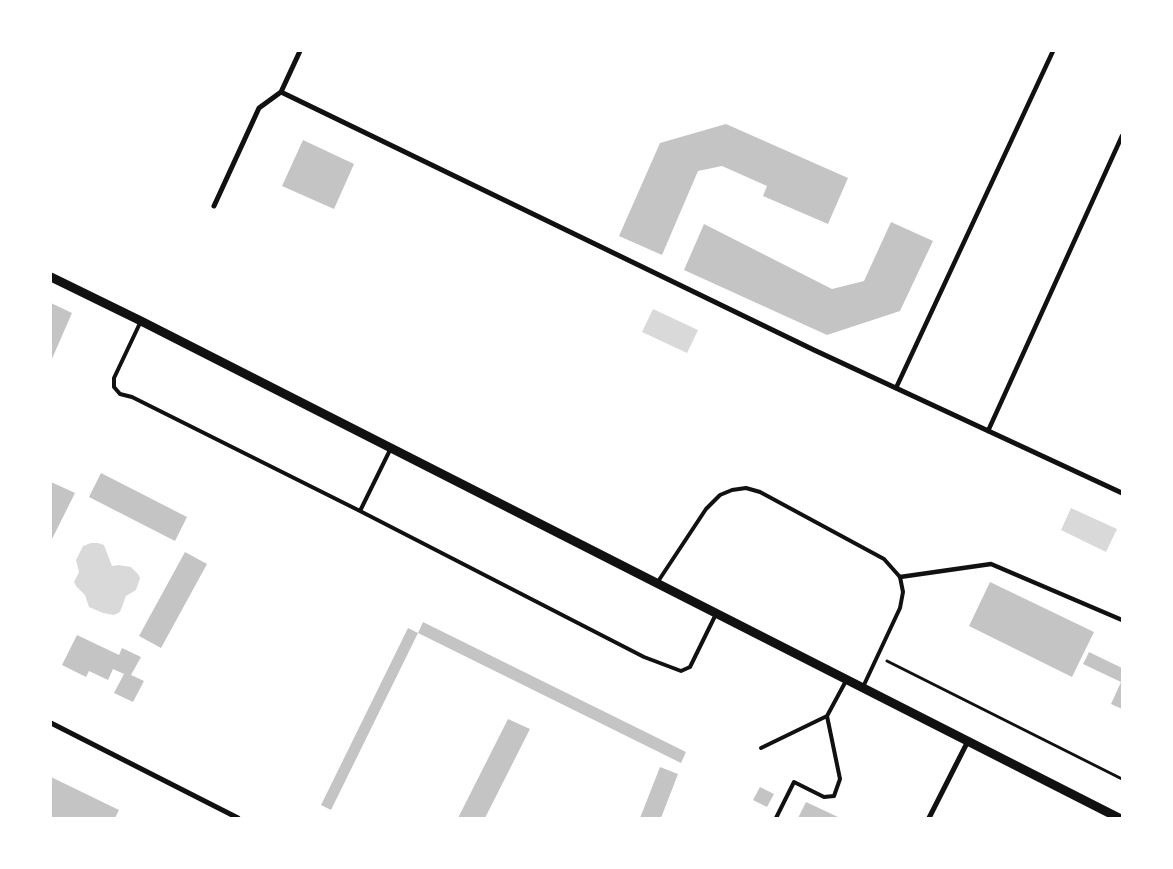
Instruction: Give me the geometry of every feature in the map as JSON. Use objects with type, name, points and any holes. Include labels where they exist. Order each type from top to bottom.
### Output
[{"type":"street","points":[[214,206],[259,108],[281,92],[300,51]]},
{"type":"street","points":[[896,388],[1053,51]]},
{"type":"street","points":[[281,92],[814,350],[1122,493]]},
{"type":"street","points":[[988,431],[1122,136]]},
{"type":"street","points":[[51,277],[1119,818]]},
{"type":"street","points":[[900,577],[991,564],[1122,620]]},
{"type":"street","points":[[51,723],[238,818]]},
{"type":"street","points":[[929,818],[968,741]]},
{"type":"lane","points":[[141,321],[114,378],[114,388],[120,394],[132,397],[360,511],[644,657],[681,672],[690,667],[716,614]]},
{"type":"lane","points":[[360,511],[391,448]]},
{"type":"lane","points":[[657,583],[706,509],[720,495],[732,490],[746,488],[760,492],[884,559],[900,577],[902,592],[900,608],[862,687]]},
{"type":"lane","points":[[761,748],[827,716],[846,679]]},
{"type":"lane","points":[[776,818],[794,782],[824,797],[834,796],[840,779],[827,716]]},
{"type":"path","points":[[877,656],[1122,779]]},
{"type":"shaded area","points":[[653,309],[698,330],[687,353],[642,332]]},
{"type":"shaded area","points":[[1071,508],[1117,529],[1106,552],[1061,530]]},
{"type":"shaded area","points":[[91,543],[104,545],[112,566],[131,567],[140,578],[136,590],[126,596],[120,612],[114,615],[89,607],[85,595],[74,582],[79,572],[76,560],[83,546]]},
{"type":"building","points":[[726,124],[848,178],[828,224],[763,196],[767,186],[722,166],[698,171],[662,255],[619,236],[660,143]]},
{"type":"building","points":[[303,140],[354,164],[334,209],[282,186]]},
{"type":"building","points":[[891,222],[933,241],[900,311],[827,335],[684,270],[704,224],[832,289],[864,281]]},
{"type":"building","points":[[51,303],[72,313],[51,361]]},
{"type":"building","points":[[101,473],[187,517],[175,541],[89,497]]},
{"type":"building","points":[[51,482],[75,493],[51,541]]},
{"type":"building","points":[[185,552],[207,564],[161,648],[139,636]]},
{"type":"building","points":[[990,582],[1094,632],[1072,677],[969,626]]},
{"type":"building","points":[[423,622],[686,752],[681,763],[418,633]]},
{"type":"building","points":[[408,628],[418,633],[331,810],[321,805]]},
{"type":"building","points":[[77,635],[119,655],[122,648],[141,657],[131,675],[144,681],[133,702],[114,693],[124,674],[113,669],[108,680],[89,671],[86,677],[62,665]]},
{"type":"building","points":[[1089,652],[1122,668],[1122,709],[1111,704],[1121,682],[1083,664]]},
{"type":"building","points":[[508,719],[530,729],[485,818],[458,818]]},
{"type":"building","points":[[660,767],[678,774],[661,818],[640,818]]},
{"type":"building","points":[[51,777],[119,810],[115,818],[51,818]]},
{"type":"building","points":[[760,787],[774,794],[767,807],[753,800]]},
{"type":"building","points":[[806,802],[840,818],[798,818]]}]
